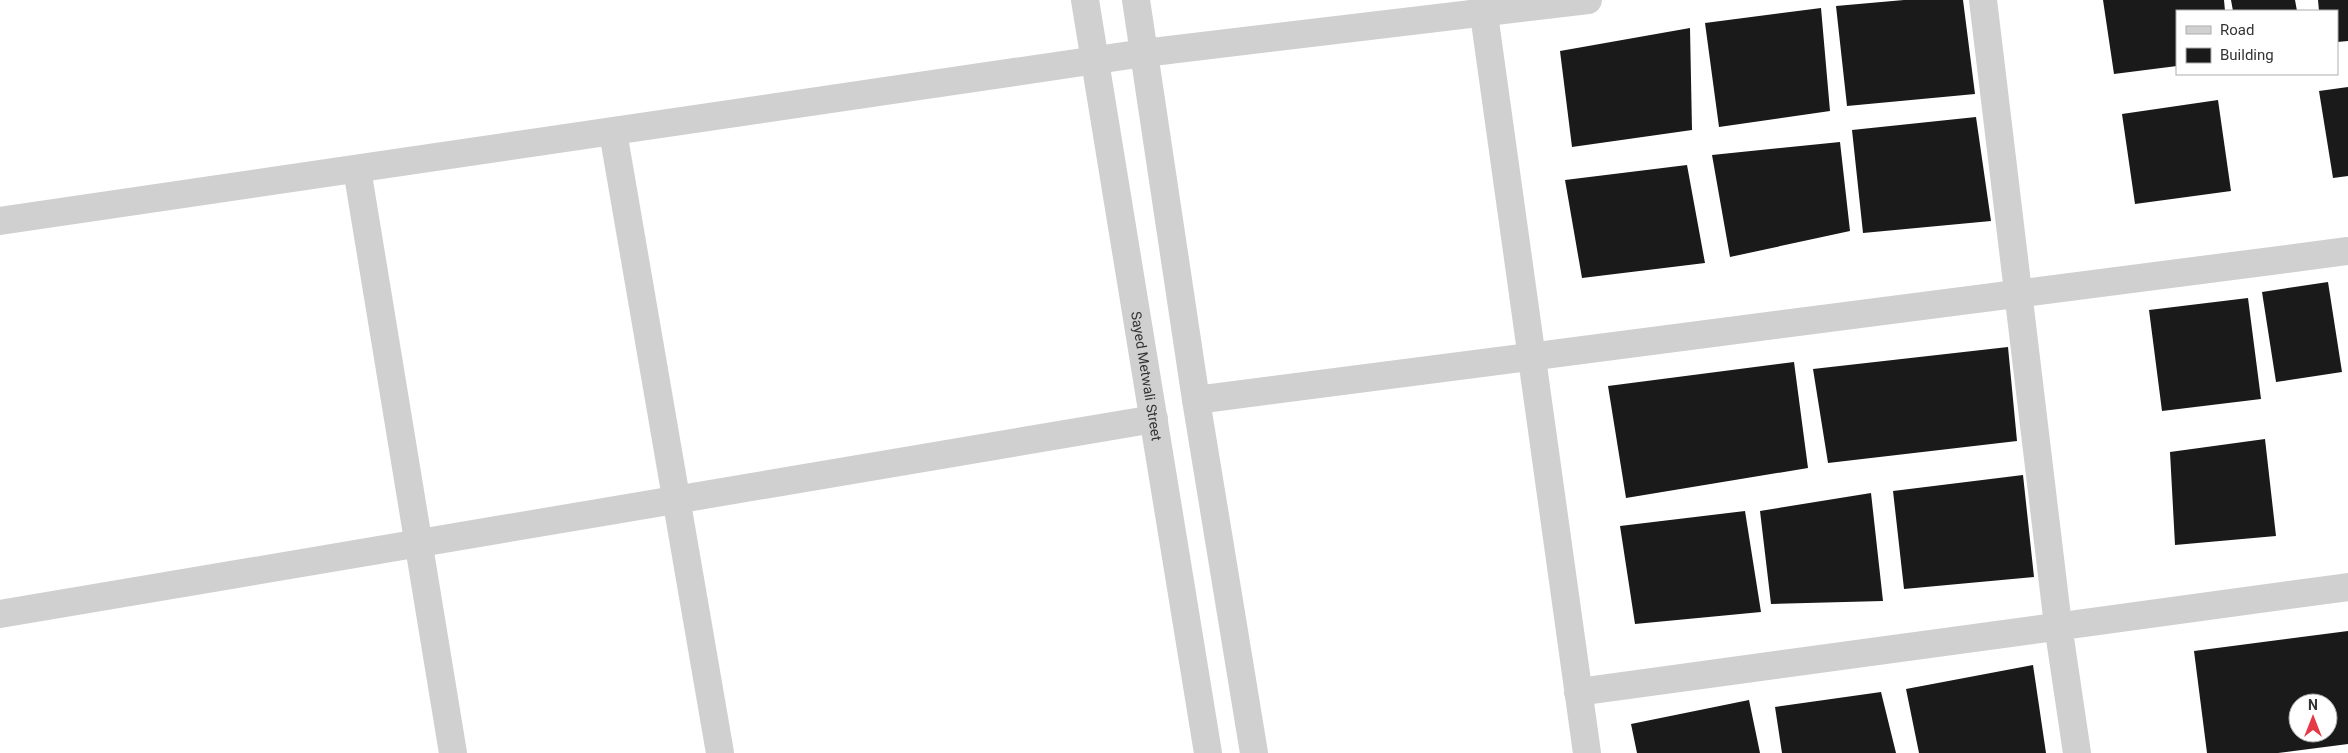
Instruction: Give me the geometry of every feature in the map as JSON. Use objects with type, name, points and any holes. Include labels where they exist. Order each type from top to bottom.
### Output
[{"type":"street","name":"Sayed Metwali Street","points":[[1085,0],[1208,753]]},
{"type":"street","points":[[1136,0],[1196,400],[1254,753]]},
{"type":"street","points":[[0,221],[1144,53],[1483,7],[1588,0]]},
{"type":"street","points":[[1983,0],[2020,294],[2058,625],[2077,753]]},
{"type":"street","points":[[1483,7],[1586,753]]},
{"type":"street","points":[[613,132],[720,753]]},
{"type":"street","points":[[357,169],[452,753]]},
{"type":"street","points":[[1196,400],[2348,252]]},
{"type":"street","points":[[0,614],[1154,419]]},
{"type":"street","points":[[1578,692],[2058,625],[2348,587]]},
{"type":"building","points":[[1904,0],[1963,0],[1975,94],[1847,106],[1836,6]]},
{"type":"building","points":[[2103,0],[2224,0],[2225,10],[2176,10],[2176,66],[2114,74]]},
{"type":"building","points":[[2231,0],[2295,0],[2297,10],[2233,10]]},
{"type":"building","points":[[2318,0],[2348,0],[2348,41],[2338,42],[2338,10],[2319,10]]},
{"type":"building","points":[[1821,8],[1830,111],[1719,127],[1705,23]]},
{"type":"building","points":[[1690,28],[1692,130],[1572,147],[1560,51]]},
{"type":"building","points":[[2348,87],[2348,176],[2333,178],[2319,91]]},
{"type":"building","points":[[2218,100],[2231,191],[2135,204],[2122,114]]},
{"type":"building","points":[[1976,117],[1991,221],[1863,233],[1852,130]]},
{"type":"building","points":[[1840,142],[1850,231],[1730,257],[1712,155]]},
{"type":"building","points":[[1687,165],[1705,263],[1582,278],[1565,180]]},
{"type":"building","points":[[2328,282],[2342,372],[2276,382],[2262,292]]},
{"type":"building","points":[[2248,298],[2261,399],[2162,411],[2149,310]]},
{"type":"building","points":[[2008,347],[2017,441],[1828,463],[1813,369]]},
{"type":"building","points":[[1794,362],[1808,468],[1626,498],[1608,386]]},
{"type":"building","points":[[2265,439],[2276,536],[2175,545],[2170,452]]},
{"type":"building","points":[[2023,475],[2034,577],[1904,589],[1893,491]]},
{"type":"building","points":[[1871,493],[1883,601],[1771,604],[1760,511]]},
{"type":"building","points":[[1745,511],[1761,612],[1635,624],[1620,526]]},
{"type":"building","points":[[2348,631],[2348,744],[2278,753],[2207,753],[2194,651]]},
{"type":"building","points":[[2033,665],[2046,753],[1919,753],[1906,689]]},
{"type":"building","points":[[1881,692],[1896,753],[1782,753],[1775,707]]},
{"type":"building","points":[[1749,700],[1760,753],[1637,753],[1631,724]]}]
